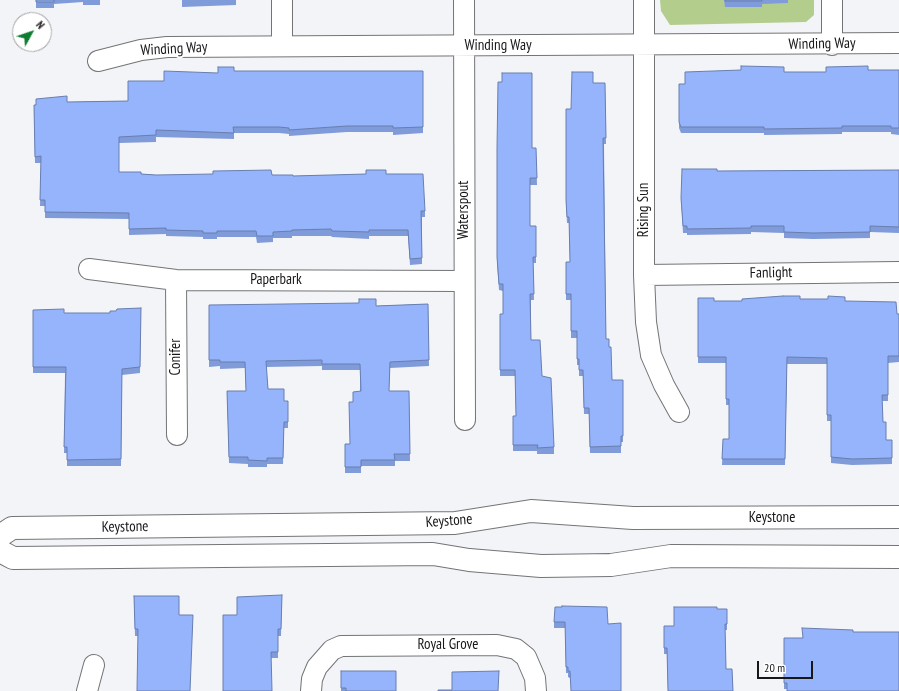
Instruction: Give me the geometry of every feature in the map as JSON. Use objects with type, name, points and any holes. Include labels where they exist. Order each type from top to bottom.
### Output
[{"type":"street","points":[[282,0],[282,46]]},
{"type":"street","name":"Waterspout","points":[[464,0],[465,420]]},
{"type":"street","name":"Rising Sun","points":[[644,0],[644,275],[646,322],[651,355],[664,385],[679,412]]},
{"type":"street","points":[[832,0],[832,45]]},
{"type":"street","name":"Winding Way","points":[[98,61],[141,50],[167,47],[832,45],[899,43]]},
{"type":"street","name":"Paperbark","points":[[89,269],[176,280],[464,280]]},
{"type":"street","name":"Fanlight","points":[[644,275],[899,272]]},
{"type":"street","name":"Conifer","points":[[176,280],[177,435]]},
{"type":"street","name":"Keystone","points":[[0,536],[12,528],[455,523],[531,511],[633,518],[899,517]]},
{"type":"street","name":"Keystone","points":[[0,551],[13,558],[433,554],[469,560],[542,566],[611,565],[671,556],[899,557]]},
{"type":"street","name":"Royal Grove","points":[[311,691],[312,679],[317,667],[332,650],[341,646],[359,645],[506,646],[516,649],[526,657],[535,678],[536,691]]},
{"type":"street","points":[[86,691],[94,665]]},
{"type":"green space","points":[[660,0],[814,0],[814,15],[806,22],[670,25],[661,11]]},
{"type":"building","points":[[36,0],[54,0],[54,2],[36,2]]},
{"type":"building","points":[[762,0],[762,1],[725,1]]},
{"type":"building","points":[[741,66],[784,67],[784,72],[826,72],[826,67],[868,66],[868,70],[899,70],[899,128],[891,128],[891,126],[764,129],[764,127],[681,127],[679,122],[679,84],[685,84],[685,72],[741,70]]},
{"type":"building","points":[[218,67],[234,67],[234,71],[423,71],[423,127],[393,128],[393,126],[347,126],[289,130],[289,128],[279,127],[233,127],[234,133],[156,130],[156,135],[119,137],[119,172],[141,172],[141,174],[156,175],[213,174],[213,171],[271,170],[272,175],[293,176],[366,174],[366,170],[386,170],[386,174],[423,174],[425,211],[421,211],[422,258],[410,259],[408,230],[369,230],[369,232],[332,231],[331,229],[292,230],[273,232],[273,236],[257,236],[256,231],[217,231],[217,233],[203,233],[203,231],[166,230],[166,228],[129,229],[129,213],[45,212],[45,200],[40,200],[41,156],[35,157],[34,105],[36,105],[36,99],[67,96],[67,102],[128,101],[128,81],[164,81],[164,71],[218,73]]},
{"type":"building","points":[[572,72],[593,72],[593,83],[605,83],[606,138],[603,138],[606,339],[609,339],[609,347],[611,347],[612,380],[623,380],[623,436],[621,436],[621,446],[590,447],[589,408],[584,408],[583,370],[579,370],[579,359],[577,359],[577,331],[571,331],[571,294],[566,294],[566,262],[570,262],[569,217],[567,217],[566,200],[566,109],[571,109]]},
{"type":"building","points":[[502,73],[532,73],[532,148],[536,148],[537,178],[530,178],[530,226],[536,226],[536,257],[533,257],[534,294],[530,294],[531,340],[540,340],[542,376],[551,378],[554,447],[537,448],[538,445],[513,445],[513,416],[516,416],[515,370],[500,370],[500,314],[503,314],[503,284],[499,284],[497,257],[497,148],[498,82],[502,82]]},
{"type":"building","points":[[682,169],[717,169],[717,171],[899,170],[899,227],[870,226],[870,232],[813,233],[784,232],[784,226],[687,229],[687,226],[683,226],[681,198]]},
{"type":"building","points":[[800,296],[800,299],[828,299],[828,296],[845,297],[845,301],[896,302],[897,314],[899,314],[899,356],[888,356],[888,395],[882,395],[883,422],[886,422],[886,440],[892,440],[892,458],[852,459],[831,457],[831,415],[827,415],[827,358],[787,357],[785,459],[722,459],[723,439],[729,439],[729,399],[726,399],[726,357],[698,357],[698,298],[714,298],[714,301],[742,301],[742,299]]},
{"type":"building","points":[[359,299],[376,299],[376,306],[428,304],[429,360],[390,362],[389,391],[409,391],[410,454],[394,454],[395,460],[361,460],[361,467],[345,467],[345,444],[350,444],[349,402],[353,402],[353,392],[361,391],[360,364],[322,364],[322,360],[266,361],[268,389],[284,389],[284,401],[288,401],[288,422],[284,422],[283,458],[267,458],[267,461],[248,460],[248,457],[229,457],[227,391],[246,391],[245,362],[220,362],[220,360],[209,360],[209,305],[359,303]]},
{"type":"building","points":[[141,308],[140,367],[122,369],[121,459],[67,460],[67,447],[64,447],[66,367],[33,367],[33,310],[64,309],[64,313],[110,313],[110,311],[116,311],[117,309]]},
{"type":"building","points":[[282,595],[281,629],[278,629],[278,652],[271,652],[272,691],[223,691],[223,615],[237,615],[237,597]]},
{"type":"building","points":[[134,596],[179,596],[179,615],[193,615],[190,691],[137,691],[138,629],[135,629]]},
{"type":"building","points":[[555,607],[607,607],[608,624],[621,623],[621,691],[571,691],[570,671],[568,671],[568,667],[566,667],[565,622],[554,622]]},
{"type":"building","points":[[674,607],[717,607],[717,609],[727,609],[727,624],[725,624],[726,669],[732,669],[733,691],[668,691],[667,648],[664,648],[664,626],[674,626]]},
{"type":"building","points":[[802,628],[853,630],[853,632],[899,632],[899,691],[787,691],[787,683],[784,683],[784,638],[803,638]]},
{"type":"building","points":[[341,671],[396,671],[396,691],[346,691],[346,688],[341,688]]},
{"type":"building","points":[[499,671],[498,691],[438,691],[452,690],[452,672]]}]
